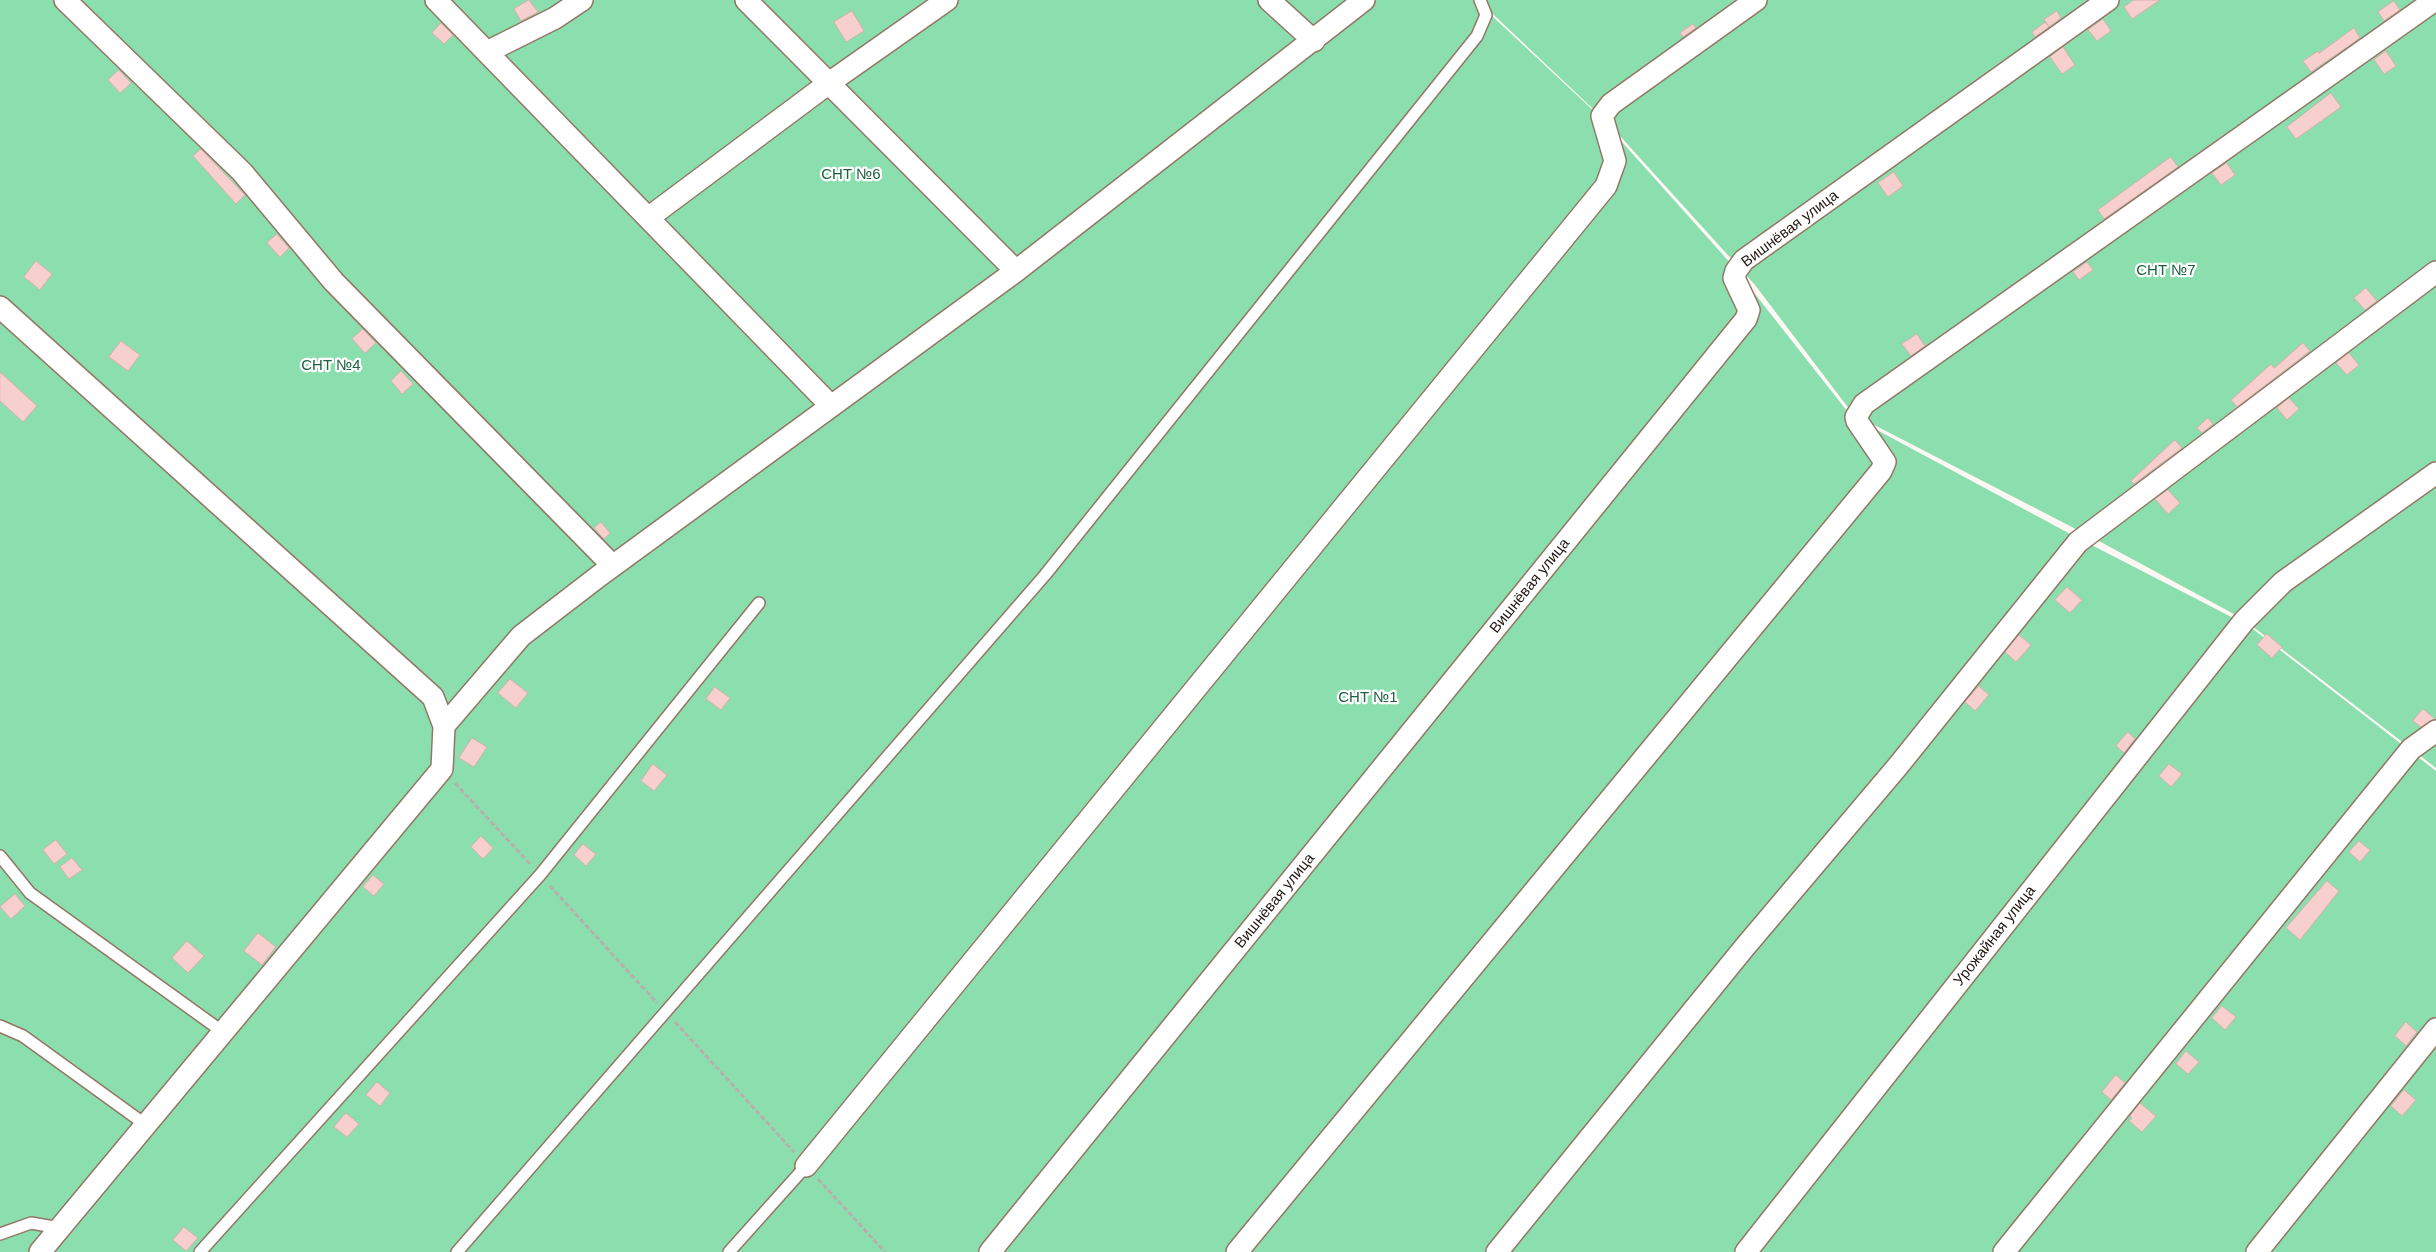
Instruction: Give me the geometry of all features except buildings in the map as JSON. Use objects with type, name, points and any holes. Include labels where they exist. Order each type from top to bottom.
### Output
[{"type":"street","points":[[66,0],[242,172],[334,282],[613,566]]},
{"type":"street","points":[[436,0],[831,406]]},
{"type":"street","points":[[487,52],[555,18],[582,0]]},
{"type":"street","points":[[746,0],[1016,270]]},
{"type":"street","points":[[648,218],[829,83],[947,0]]},
{"type":"street","points":[[1269,0],[1314,41]]},
{"type":"street","points":[[444,726],[521,636],[613,566],[1016,270],[1314,41],[1364,0]]},
{"type":"street","points":[[806,1166],[1606,186],[1615,161],[1602,116],[1611,104],[1756,0]]},
{"type":"street","name":"Вишнёвая улица","points":[[990,1252],[1746,319],[1749,310],[1734,278],[1736,271],[1744,260],[2108,0]]},
{"type":"street","points":[[1238,1252],[1881,471],[1885,462],[1857,421],[1856,417],[1864,404],[2435,0]]},
{"type":"street","points":[[1497,1252],[1744,948],[1916,743],[2078,542],[2436,272]]},
{"type":"street","points":[[0,307],[433,697],[444,726],[442,769],[40,1252]]},
{"type":"street","name":"Урожайная улица","points":[[1746,1252],[2244,621],[2283,582],[2436,473]]},
{"type":"street","points":[[2004,1252],[2411,749],[2436,731]]},
{"type":"street","points":[[2257,1252],[2436,1029]]},
{"type":"lane","points":[[458,1252],[1045,576],[1477,36],[1486,15],[1480,0]]},
{"type":"lane","points":[[200,1252],[540,876],[759,603]]},
{"type":"lane","points":[[0,856],[30,893],[223,1032]]},
{"type":"lane","points":[[0,1026],[23,1036],[146,1125]]},
{"type":"lane","points":[[729,1252],[806,1166]]},
{"type":"lane","points":[[0,1234],[31,1223],[60,1228]]},
{"type":"green space","name":"СНТ №1","points":[[0,0],[1475,0],[1596,113],[1733,266],[1851,416],[2074,536],[2249,626],[2436,771],[2436,1252],[0,1252]]},
{"type":"green space","name":"СНТ №7","points":[[1478,0],[2436,0],[2436,768],[2243,619],[2097,540],[1853,414],[1755,285],[1610,125]]},
{"type":"park label","name":"СНТ №6","points":[[851,175]]},
{"type":"park label","name":"СНТ №4","points":[[331,366]]}]
